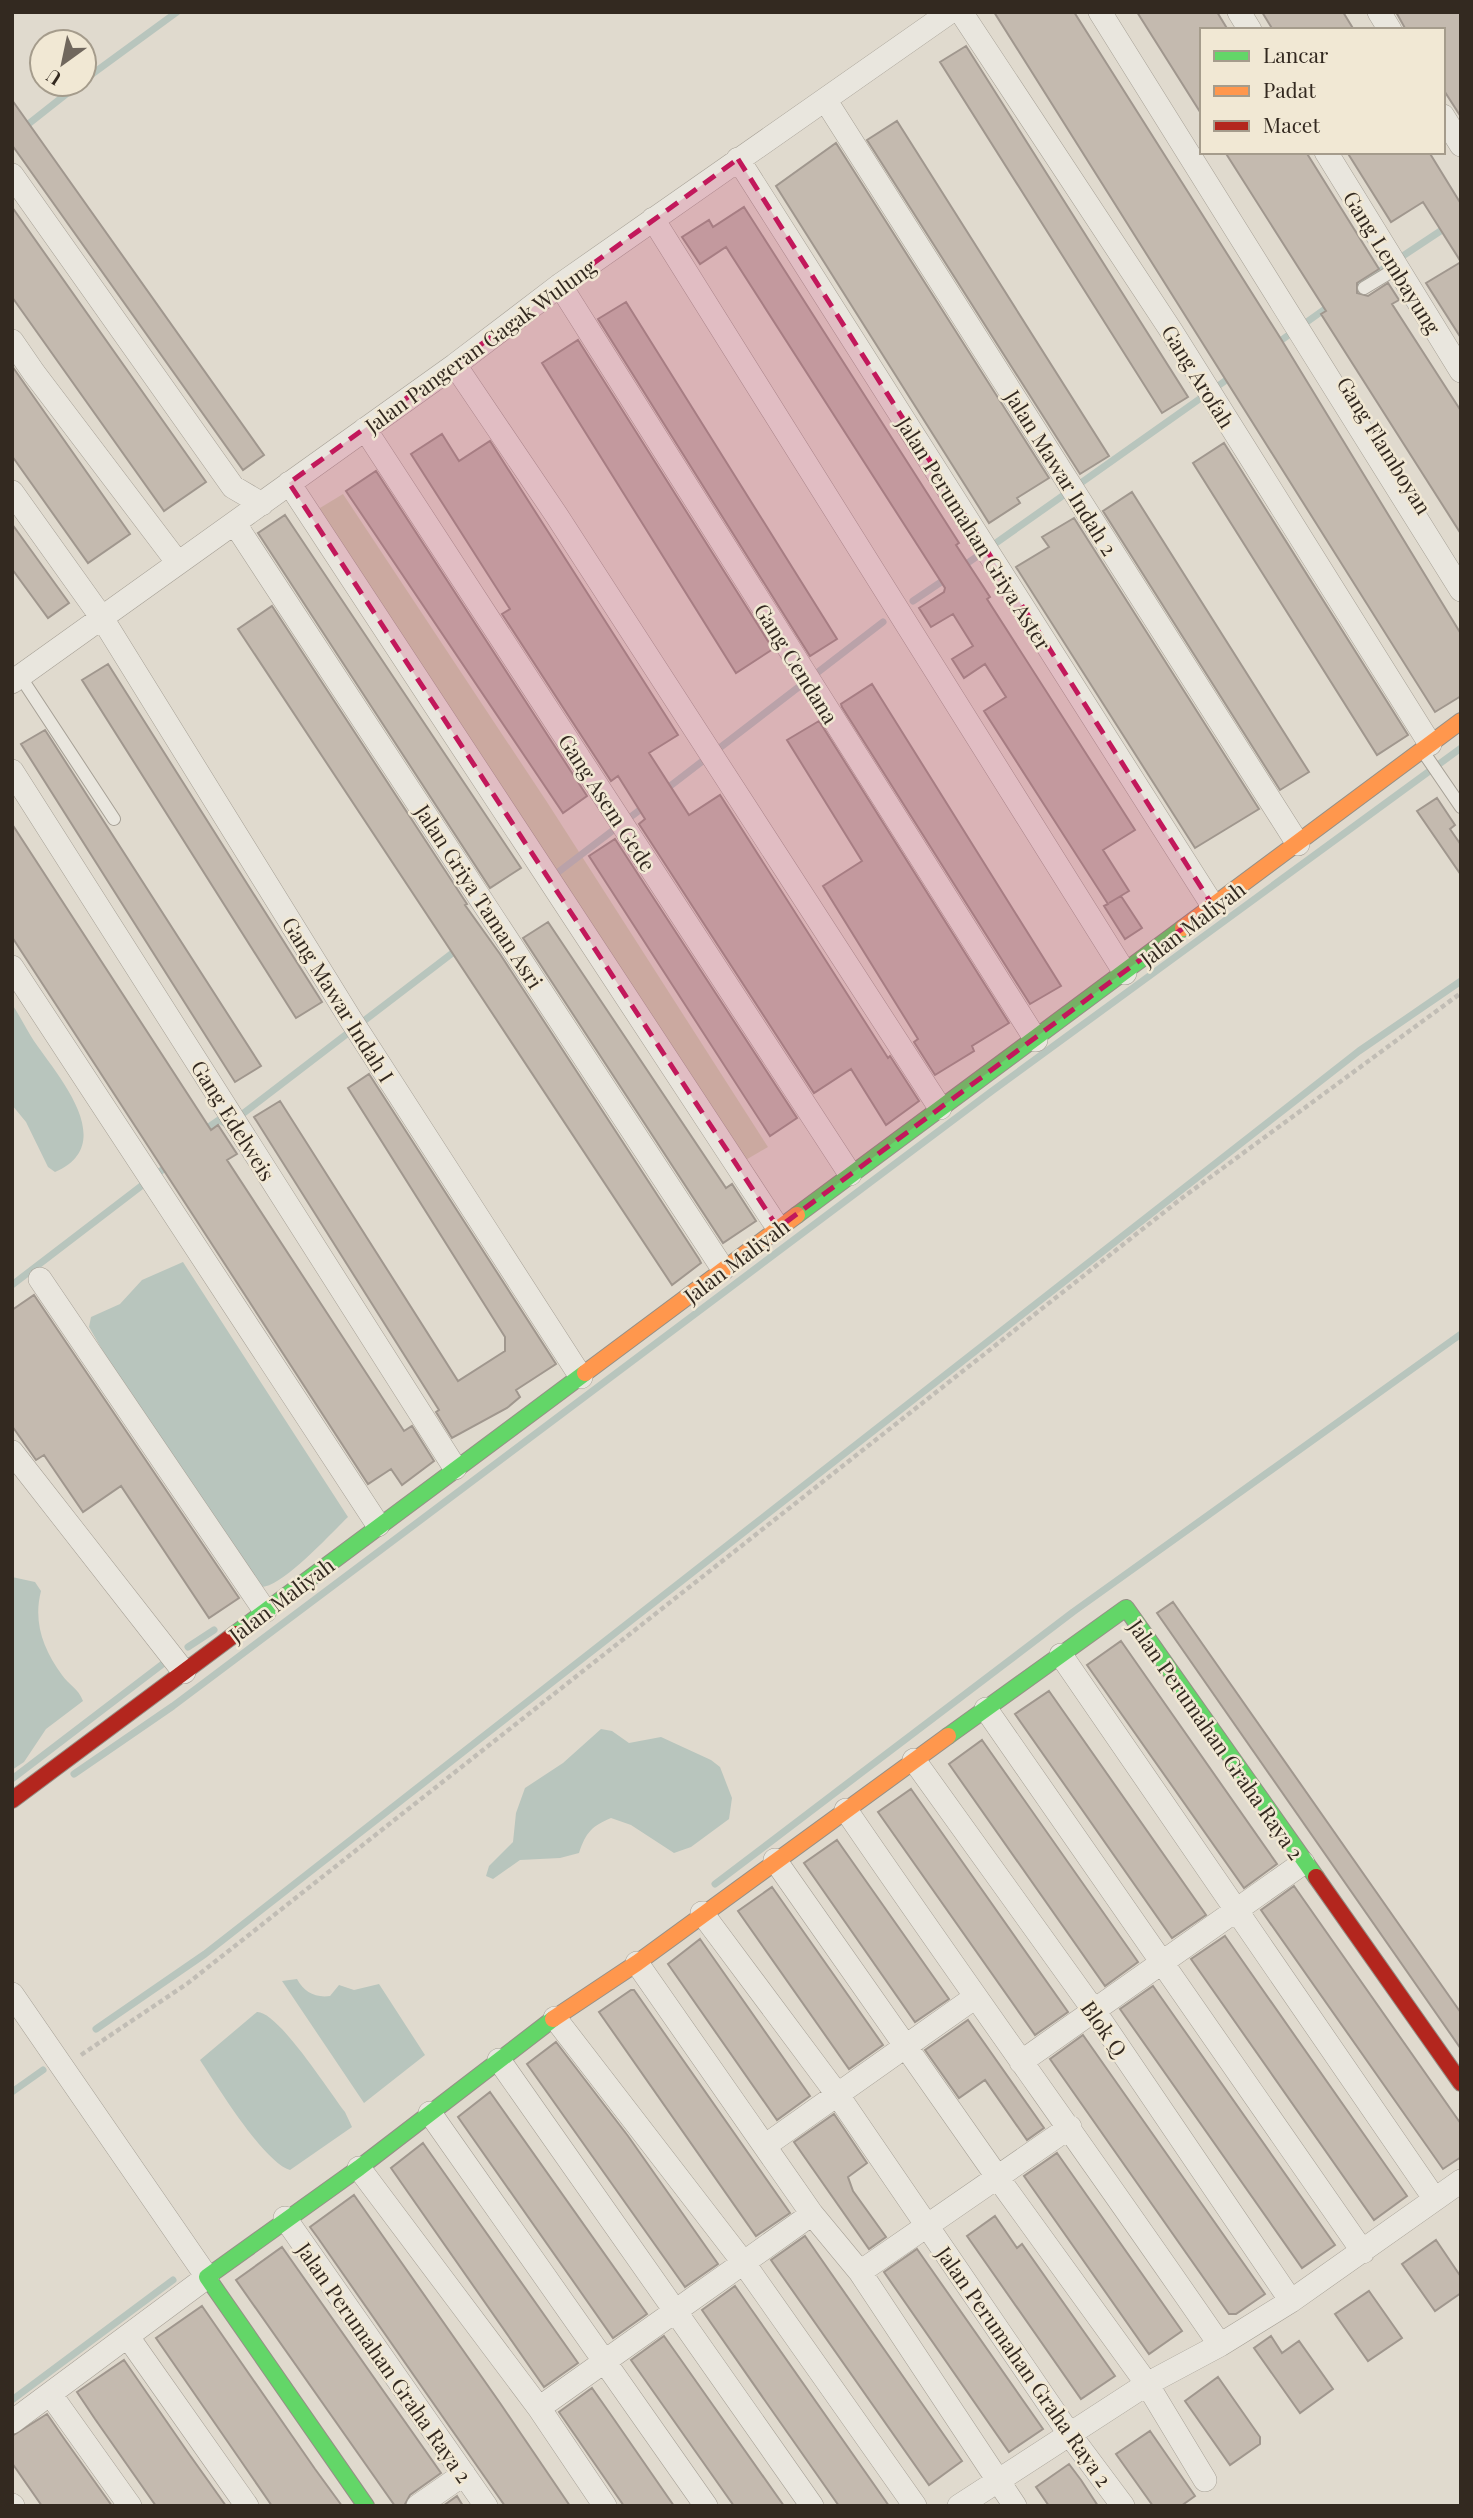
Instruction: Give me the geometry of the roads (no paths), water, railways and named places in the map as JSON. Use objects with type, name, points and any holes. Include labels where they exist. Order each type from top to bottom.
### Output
[{"type":"street","points":[[1100,12],[1302,324],[1461,590]]},
{"type":"street","name":"Gang Flamboyan","points":[[1116,12],[1200,148]]},
{"type":"street","points":[[1240,12],[1249,28]]},
{"type":"street","points":[[1367,12],[1377,28]]},
{"type":"street","points":[[1379,12],[1389,28]]},
{"type":"street","name":"Jalan Pangeran Gagak Wulung","points":[[16,679],[455,365],[560,285],[738,159],[826,101],[946,14]]},
{"type":"street","name":"Gang Arofah","points":[[946,14],[1204,382],[1427,749]]},
{"type":"street","name":"Jalan Mawar Indah 2","points":[[826,101],[1293,835]]},
{"type":"street","points":[[1445,119],[1461,145]]},
{"type":"street","points":[[1445,139],[1461,164]]},
{"type":"street","name":"Gang Flamboyan","points":[[1204,154],[1302,324],[1461,566]]},
{"type":"street","name":"Gang Lembayung","points":[[1327,154],[1461,371]]},
{"type":"street","name":"Jalan Perumahan Griya Aster","points":[[738,159],[1208,899]]},
{"type":"street","points":[[12,175],[233,487],[262,504]]},
{"type":"street","points":[[653,219],[1125,973]]},
{"type":"street","name":"Gang Cendana","points":[[560,285],[808,682],[1032,1033]]},
{"type":"street","points":[[12,341],[178,563]]},
{"type":"street","points":[[455,365],[936,1101]]},
{"type":"street","name":"Gang Asem Gede","points":[[370,426],[851,1162]]},
{"type":"street","points":[[289,483],[773,1221]]},
{"type":"street","name":"Gang Mawar Indah I","points":[[12,492],[102,618],[356,1028],[575,1369]]},
{"type":"street","name":"Jalan Griya Taman Asri","points":[[235,524],[717,1262]]},
{"type":"street","name":"Jalan Maliyah","points":[[12,1800],[184,1672],[260,1603],[372,1516],[575,1369],[851,1162],[1032,1033],[1125,973],[1208,899],[1293,835],[1427,749],[1461,721]]},
{"type":"street","name":"Gang Edelweis","points":[[12,771],[450,1461]]},
{"type":"street","points":[[12,967],[372,1516]]},
{"type":"street","points":[[40,1279],[260,1603]]},
{"type":"street","points":[[12,1452],[184,1672]]},
{"type":"street","name":"Jalan Perumahan Graha Raya 2","points":[[12,2422],[128,2337],[203,2272],[359,2168],[555,2018],[637,1963],[775,1860],[1126,1608],[1303,1863],[1461,2083]]},
{"type":"street","points":[[1061,1655],[1434,2198]]},
{"type":"street","points":[[986,1709],[1363,2252]]},
{"type":"street","name":"Blok Q","points":[[914,1760],[1095,2012],[1291,2301]]},
{"type":"street","points":[[846,1810],[974,1998],[1070,2127],[1220,2345]]},
{"type":"street","points":[[775,1860],[1147,2385],[1205,2480]]},
{"type":"street","points":[[1021,2062],[1303,1863]]},
{"type":"street","name":"Jalan Perumahan Graha Raya 2","points":[[702,1913],[837,2094],[1070,2435],[1123,2506]]},
{"type":"street","points":[[637,1963],[813,2214],[860,2272],[996,2482],[1015,2506]]},
{"type":"street","points":[[12,1994],[366,2506]]},
{"type":"street","points":[[766,2145],[974,1998]]},
{"type":"street","points":[[555,2018],[743,2262],[915,2506]]},
{"type":"street","points":[[499,2060],[812,2506]]},
{"type":"street","points":[[430,2113],[706,2506]]},
{"type":"street","name":"Jalan Perumahan Graha Raya 2","points":[[860,2272],[1070,2127]]},
{"type":"street","points":[[359,2168],[539,2408],[605,2506]]},
{"type":"street","points":[[959,2506],[1147,2385],[1220,2345],[1291,2301],[1461,2181]]},
{"type":"street","points":[[539,2408],[813,2214]]},
{"type":"street","name":"Jalan Perumahan Graha Raya 2","points":[[285,2218],[486,2506]]},
{"type":"street","points":[[128,2337],[247,2506]]},
{"type":"street","points":[[51,2395],[130,2506]]},
{"type":"street","points":[[418,2506],[464,2474]]},
{"type":"lane","points":[[1364,288],[1393,262]]},
{"type":"lane","points":[[16,679],[114,819]]},
{"type":"lane","points":[[1427,749],[1461,807]]},
{"type":"waterway","points":[[98,70],[177,12]]},
{"type":"waterway","points":[[22,129],[61,98]]},
{"type":"waterway","points":[[1350,291],[1448,226]]},
{"type":"waterway","points":[[1276,344],[1332,304]]},
{"type":"waterway","points":[[962,567],[1232,376]]},
{"type":"waterway","points":[[913,601],[947,578]]},
{"type":"waterway","points":[[665,790],[883,622]]},
{"type":"waterway","points":[[74,1774],[173,1706],[992,1091],[1461,748]]},
{"type":"waterway","points":[[557,873],[645,806]]},
{"type":"waterway","points":[[203,1131],[219,1120],[228,1125],[459,948]]},
{"type":"waterway","points":[[96,2029],[205,1954],[1359,1051],[1461,981]]},
{"type":"waterway","points":[[12,1285],[170,1164]]},
{"type":"waterway","points":[[715,1884],[1073,1612],[1461,1334]]},
{"type":"waterway","points":[[188,1647],[214,1630]]},
{"type":"waterway","points":[[12,1779],[164,1663]]},
{"type":"waterway","points":[[12,2092],[43,2070]]},
{"type":"waterway","points":[[12,2400],[173,2280]]}]
